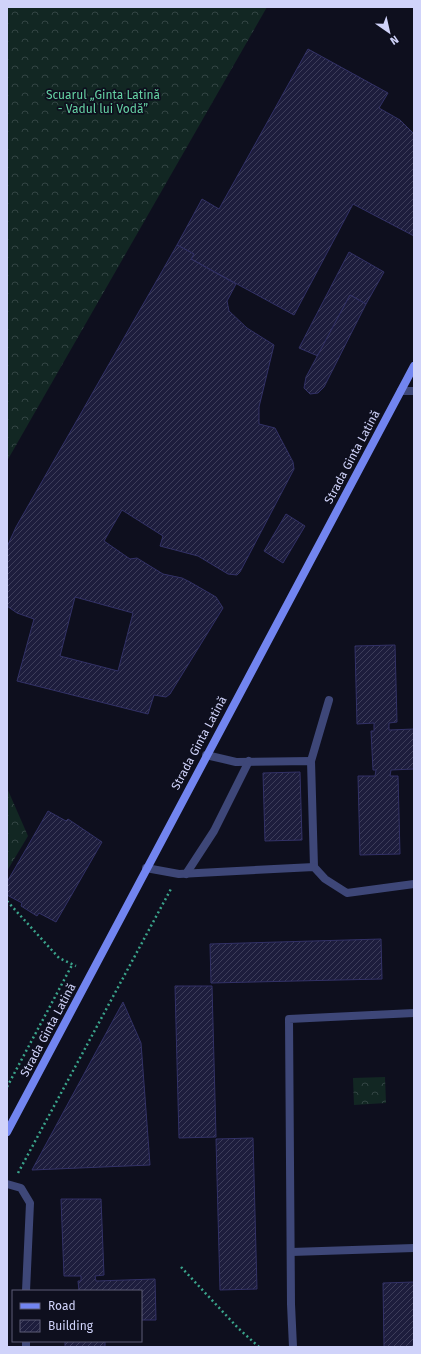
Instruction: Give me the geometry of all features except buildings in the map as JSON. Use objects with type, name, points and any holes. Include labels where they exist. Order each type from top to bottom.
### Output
[{"type":"street","name":"Strada Ginta Latină","points":[[7,1132],[414,366]]},
{"type":"lane","points":[[401,391],[414,391]]},
{"type":"lane","points":[[329,700],[311,761],[314,867],[325,879],[347,893],[414,884]]},
{"type":"lane","points":[[206,756],[236,762],[311,761]]},
{"type":"lane","points":[[182,874],[214,832],[249,762]]},
{"type":"lane","points":[[146,868],[182,874],[314,867]]},
{"type":"lane","points":[[293,1347],[289,1019],[414,1013]]},
{"type":"lane","points":[[10,1185],[21,1188],[30,1203],[26,1290]]},
{"type":"lane","points":[[291,1252],[414,1248]]},
{"type":"path","points":[[10,1185],[182,874]]},
{"type":"path","points":[[7,901],[59,958],[76,966]]},
{"type":"path","points":[[7,1087],[72,965]]},
{"type":"path","points":[[181,1267],[238,1328],[259,1347]]},
{"type":"green space","name":"Scuarul „Ginta Latină - Vadul lui Vodă”","points":[[7,7],[267,7],[7,461]]},
{"type":"green space","points":[[7,788],[28,836],[7,871]]},
{"type":"green space","points":[[385,1077],[386,1103],[354,1105],[353,1078]]}]
